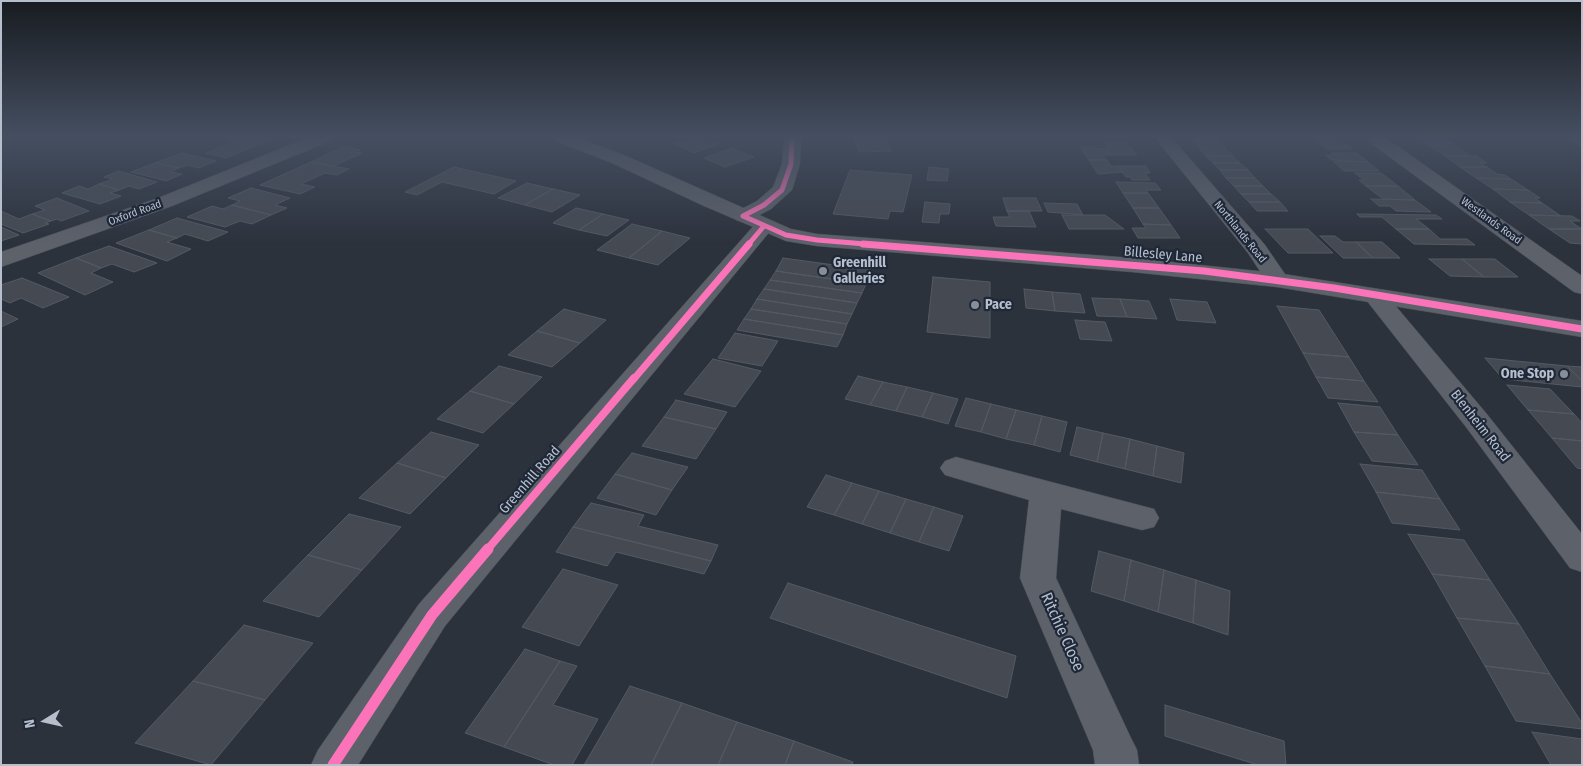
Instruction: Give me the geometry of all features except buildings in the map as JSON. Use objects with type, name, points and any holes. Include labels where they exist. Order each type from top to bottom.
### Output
[{"type":"street","name":"Oxford Road","points":[[1,260],[165,202],[234,174]]},
{"type":"street","name":"Billesley Lane","points":[[651,174],[786,235],[817,240],[1141,266],[1278,280],[1582,329]]},
{"type":"street","points":[[754,221],[764,205],[782,190],[788,174]]},
{"type":"street","name":"Northlands Road","points":[[1193,174],[1256,250],[1278,280]]},
{"type":"street","name":"Westlands Road","points":[[1425,174],[1582,287]]},
{"type":"street","name":"Greenhill Road","points":[[333,765],[432,615],[754,221]]},
{"type":"street","name":"Blenheim Road","points":[[1375,296],[1476,420],[1582,559]]},
{"type":"street","points":[[956,468],[1046,494],[1142,518]]},
{"type":"street","name":"Ritchie Close","points":[[1046,494],[1038,578],[1115,750],[1117,765]]},
{"type":"cycle path","points":[[743,216],[764,205],[782,190],[788,174]]},
{"type":"cycle path","points":[[743,216],[786,235],[817,240],[1204,271],[1334,288],[1582,329]]},
{"type":"cycle path","points":[[333,765],[432,615],[764,226]]},
{"type":"place","name":"Greenhill Galleries","points":[[823,271]]},
{"type":"place","name":"Pace","points":[[975,305]]},
{"type":"place","name":"One Stop","points":[[1564,374]]}]
